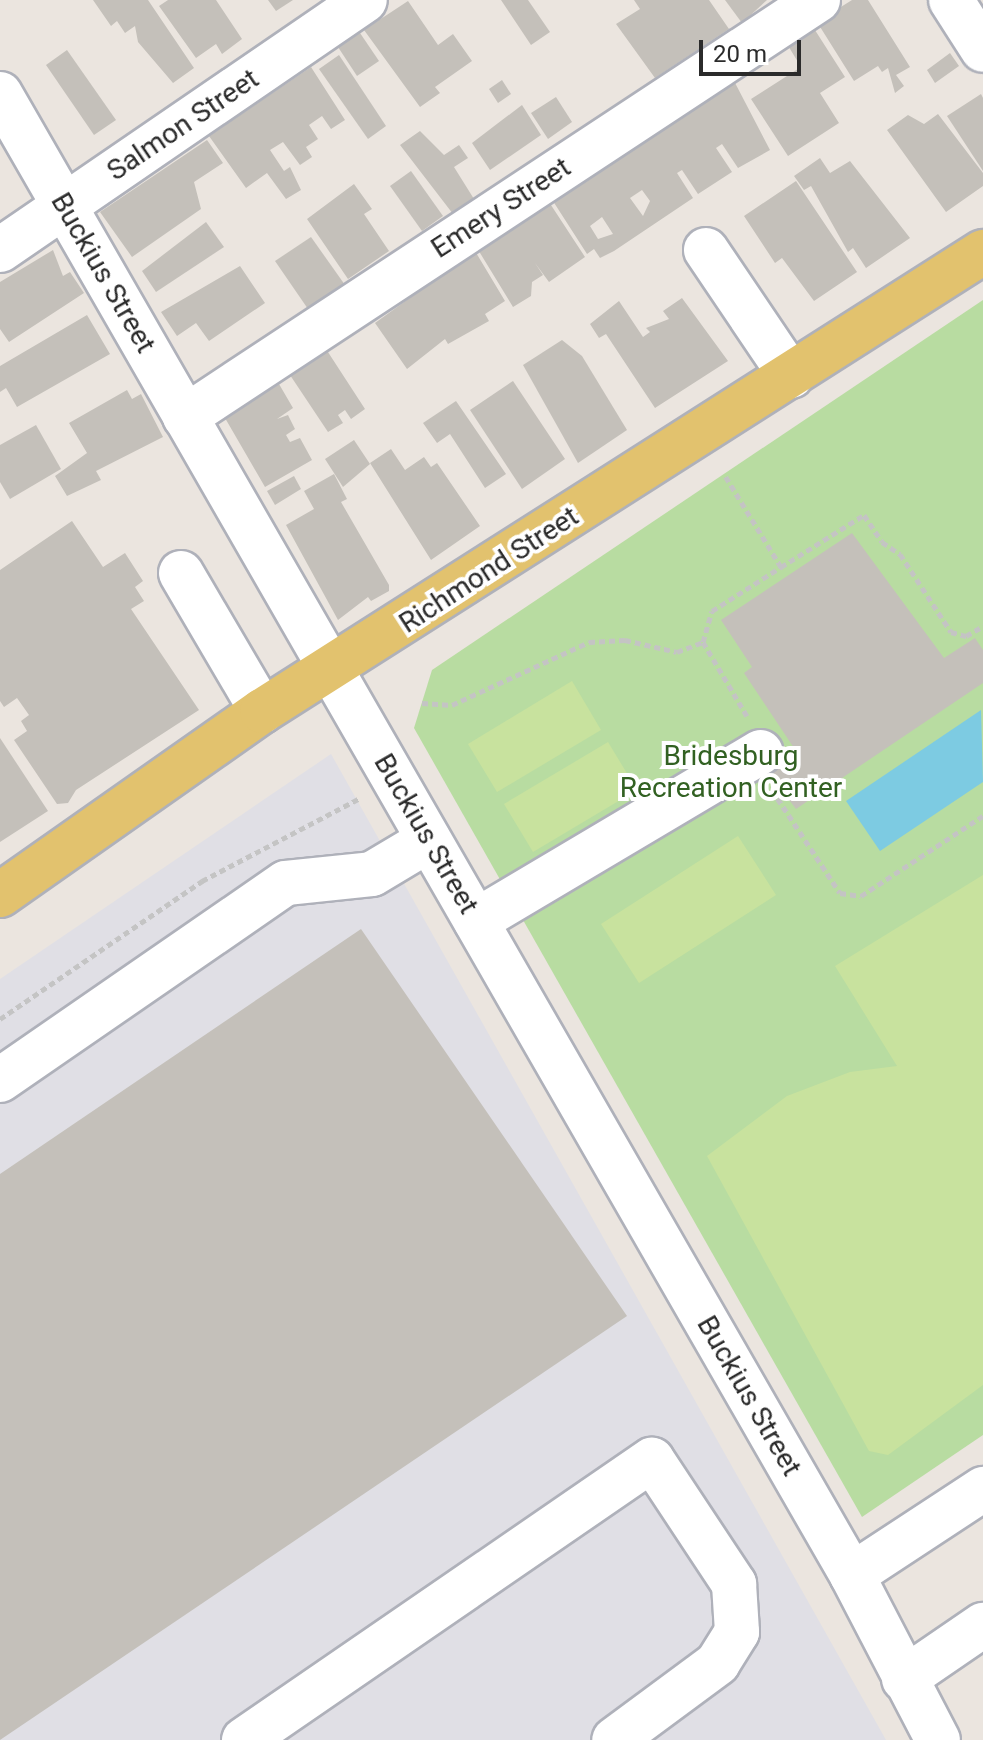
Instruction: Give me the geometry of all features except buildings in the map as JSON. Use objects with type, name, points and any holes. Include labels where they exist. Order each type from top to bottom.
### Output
[{"type":"main road","name":"Richmond Street","points":[[0,895],[262,711],[332,670],[983,252]]},
{"type":"street","name":"Salmon Street","points":[[0,250],[365,0]]},
{"type":"street","name":"Emery Street","points":[[185,417],[818,0]]},
{"type":"street","points":[[951,0],[983,50]]},
{"type":"street","name":"Buckius Street","points":[[0,94],[852,1575],[938,1740]]},
{"type":"street","points":[[706,250],[791,376]]},
{"type":"street","points":[[181,573],[262,711]]},
{"type":"street","points":[[476,921],[761,752]]},
{"type":"street","points":[[0,1080],[286,883],[372,874],[429,840]]},
{"type":"street","points":[[244,1740],[652,1460],[734,1584],[737,1632],[718,1663],[614,1740]]},
{"type":"street","points":[[852,1575],[983,1489]]},
{"type":"street","points":[[904,1679],[983,1625]]},
{"type":"path","points":[[724,474],[781,567]]},
{"type":"path","points":[[983,626],[966,636],[951,632],[900,554],[882,542],[864,515],[712,611],[703,642],[763,742],[758,767],[840,893],[861,896],[983,816]]},
{"type":"path","points":[[422,703],[452,705],[589,642],[625,640],[677,652],[703,642]]},
{"type":"path","points":[[0,1019],[202,881],[396,781]]},
{"type":"shaded area","points":[[331,754],[886,1740],[0,1740],[0,979]]},
{"type":"green space","name":"Bridesburg Recreation Center","points":[[983,300],[983,1435],[862,1517],[414,728],[432,670]]},
{"type":"green space","points":[[572,681],[601,730],[497,792],[468,744]]},
{"type":"green space","points":[[608,742],[637,790],[533,852],[504,804]]},
{"type":"green space","points":[[738,836],[776,895],[639,983],[601,924]]},
{"type":"green space","points":[[983,875],[983,1385],[888,1455],[869,1451],[707,1156],[787,1096],[850,1072],[897,1066],[835,966]]},
{"type":"water","points":[[981,710],[983,782],[880,851],[846,801]]}]
